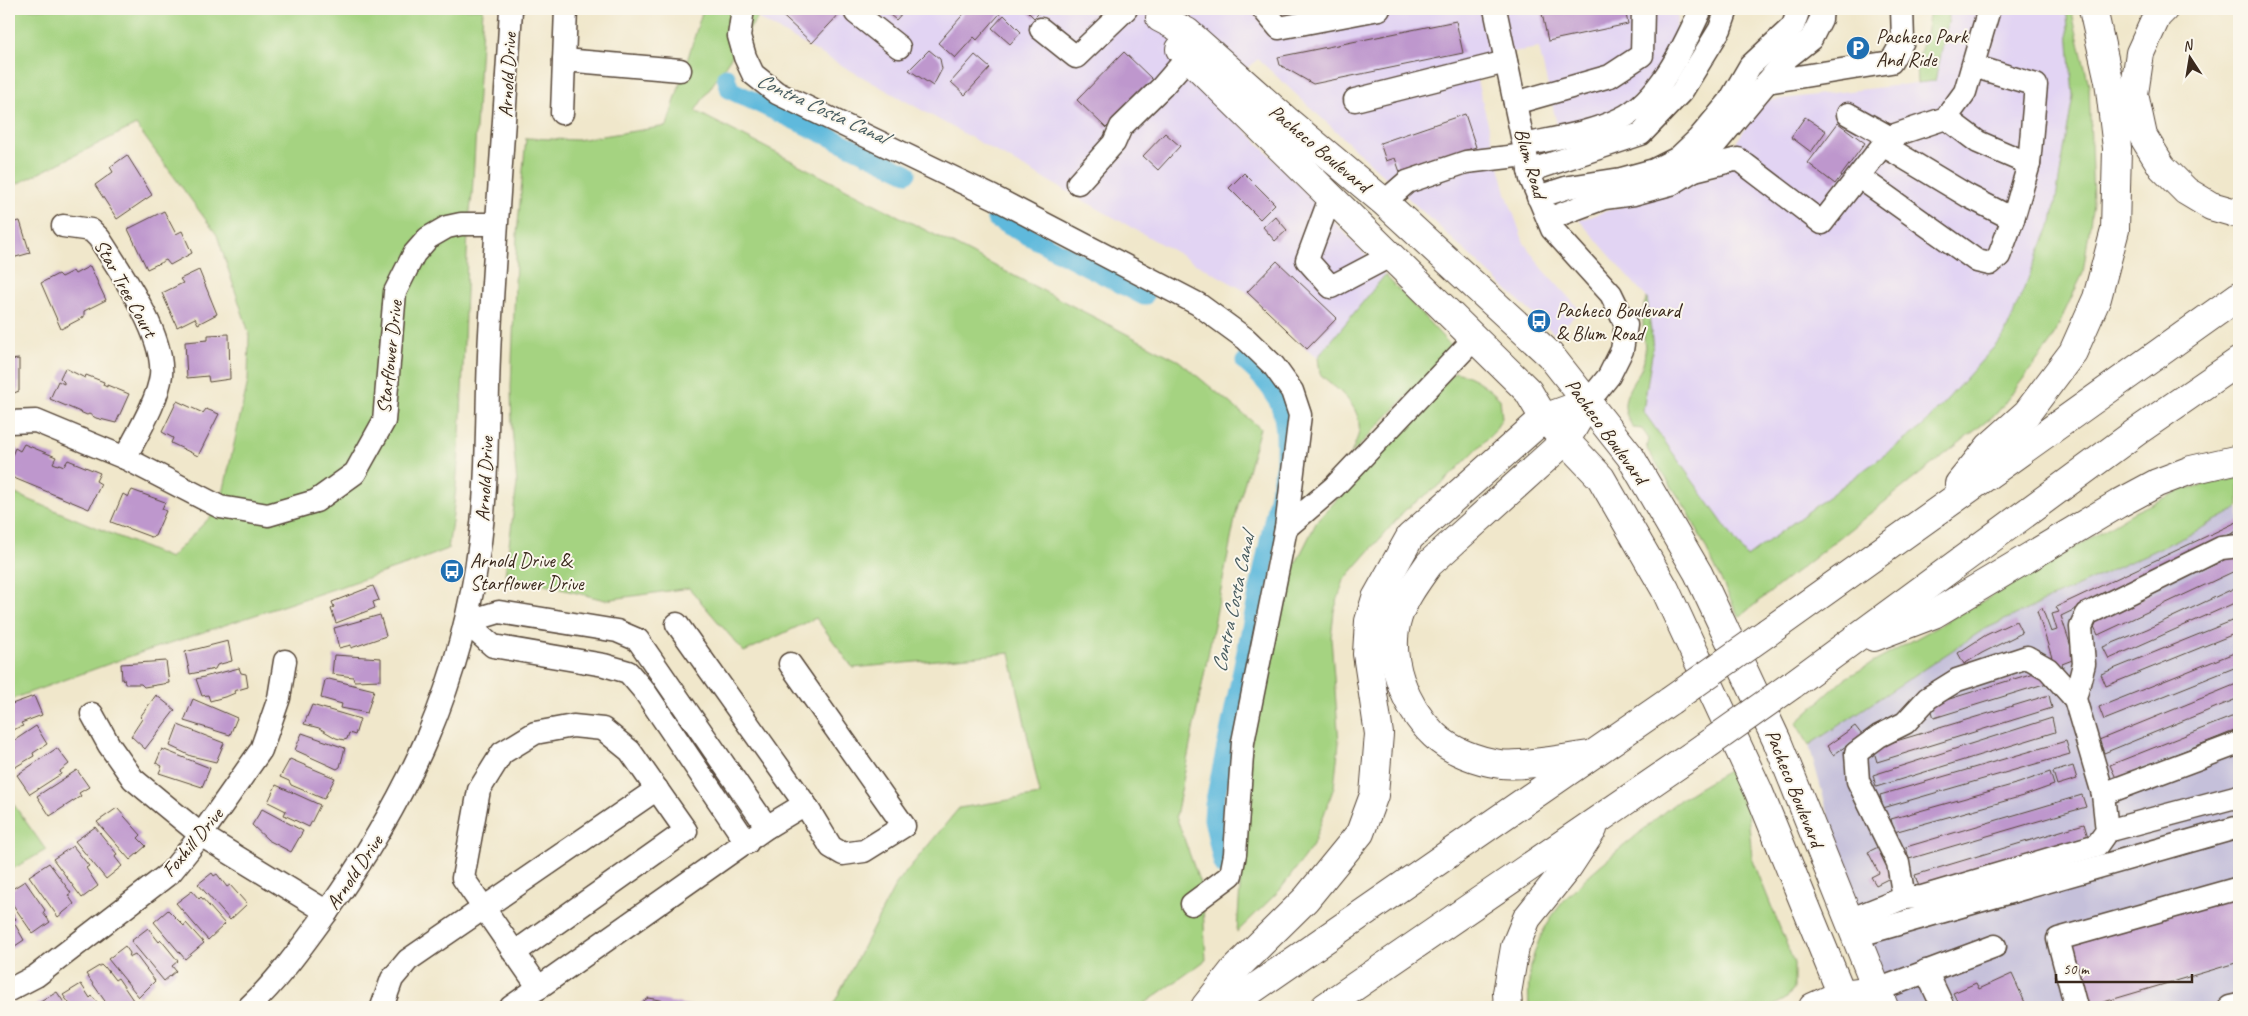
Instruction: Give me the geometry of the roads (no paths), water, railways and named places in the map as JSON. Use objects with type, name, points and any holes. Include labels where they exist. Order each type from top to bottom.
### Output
[{"type":"main road","points":[[1938,510],[1989,447],[2027,413],[2073,352],[2098,298],[2115,230],[2117,148],[2109,81],[2093,9]]},
{"type":"main road","points":[[2164,9],[2158,16],[2140,53],[2134,94],[2143,136],[2162,167],[2186,191],[2211,206],[2239,214]]},
{"type":"main road","name":"Pacheco Boulevard","points":[[1156,13],[1176,45],[1528,391],[1544,418],[1601,478],[1665,589],[1758,790],[1863,1001]]},
{"type":"main road","name":"Pacheco Boulevard","points":[[1156,13],[1187,32],[1286,120],[1384,202],[1550,355],[1630,456],[1698,574],[1777,741],[1852,928],[1863,1001]]},
{"type":"main road","points":[[1227,1007],[1670,701],[2239,296]]},
{"type":"main road","points":[[1325,1007],[1792,685],[2139,430],[2239,362]]},
{"type":"main road","points":[[1588,402],[1566,440],[1429,564],[1413,588],[1398,617],[1394,654],[1402,688],[1422,721],[1435,737],[1466,755],[1501,764],[1591,755]]},
{"type":"main road","points":[[1205,1007],[1234,970],[1306,899],[1360,833],[1374,794],[1379,734],[1367,654],[1369,622],[1376,598],[1410,537],[1544,418],[1588,402]]},
{"type":"main road","points":[[1840,650],[1934,614],[2118,504],[2157,483],[2191,470],[2239,459]]},
{"type":"main road","points":[[1508,1007],[1507,994],[1515,947],[1528,918],[1568,867],[1601,818]]},
{"type":"main road","points":[[1813,1007],[1863,1001]]},
{"type":"street","name":"Arnold Drive","points":[[250,1007],[299,951],[384,827],[428,741],[457,660],[481,540],[496,224],[511,9]]},
{"type":"street","points":[[562,114],[566,9]]},
{"type":"street","points":[[743,9],[739,36],[745,57],[753,74],[777,92],[994,197],[1198,304],[1246,339],[1274,366],[1292,391],[1300,414],[1286,528],[1243,742],[1236,854],[1231,875],[1192,904]]},
{"type":"street","points":[[860,9],[856,13],[899,47]]},
{"type":"street","points":[[1041,29],[1076,57],[1126,9]]},
{"type":"street","points":[[1263,9],[1279,28],[1379,9]]},
{"type":"street","name":"Blum Road","points":[[1495,9],[1526,157],[1538,197],[1552,229],[1611,294],[1626,325],[1622,350],[1609,376],[1588,402]]},
{"type":"street","points":[[1515,103],[1610,76],[1642,55],[1643,9]]},
{"type":"street","points":[[1526,157],[1587,130],[1622,118],[1644,102],[1664,78],[1682,51],[1701,9]]},
{"type":"street","points":[[1384,202],[1407,182],[1466,162],[1526,157],[1641,134],[1682,91],[1720,29],[1727,9]]},
{"type":"street","points":[[1538,197],[1569,186],[1621,179],[1654,170],[1678,158],[1698,140],[1729,102],[1750,66],[1793,26],[1799,9]]},
{"type":"street","points":[[1694,170],[1787,58],[1811,39],[1821,19],[1822,9]]},
{"type":"street","points":[[1767,82],[1891,62],[1903,41],[1902,9]]},
{"type":"street","points":[[1548,219],[1585,203],[1634,194],[1671,184],[1694,170],[1738,159],[1822,224],[1886,141],[1946,118],[1965,92],[1989,9]]},
{"type":"street","points":[[1078,183],[1114,143],[1121,127],[1162,87],[1188,57]]},
{"type":"street","points":[[564,60],[680,70]]},
{"type":"street","points":[[1355,100],[1506,62]]},
{"type":"street","points":[[1858,177],[1976,261],[1990,264],[1999,256],[2013,219],[2029,164],[2036,85],[1973,66]]},
{"type":"street","points":[[1848,114],[1968,196],[2013,219]]},
{"type":"street","points":[[1946,118],[1978,142],[2029,164]]},
{"type":"street","points":[[1330,198],[1307,260],[1331,287],[1390,256]]},
{"type":"street","name":"Starflower Drive","points":[[9,422],[36,421],[125,458],[220,507],[268,515],[316,501],[355,472],[384,421],[396,292],[414,254],[428,238],[447,227],[461,224],[496,224]]},
{"type":"street","name":"Star Tree Court","points":[[63,226],[91,230],[99,238],[150,327],[158,347],[161,374],[154,399],[125,458]]},
{"type":"street","points":[[1286,528],[1334,487],[1474,339]]},
{"type":"street","points":[[2075,699],[2084,664],[2081,627],[2087,614],[2221,548],[2239,546]]},
{"type":"street","points":[[466,622],[499,612],[617,630],[638,640],[767,827]]},
{"type":"street","points":[[466,622],[493,646],[604,665],[628,672],[646,692],[747,843]]},
{"type":"street","points":[[677,624],[805,804],[831,847],[843,854],[864,851],[904,826],[790,664]]},
{"type":"street","points":[[1904,898],[1898,863],[1858,781],[1856,753],[1879,736],[1904,722],[1928,698],[1957,680],[2027,657],[2048,669],[2075,699],[2103,794],[2107,831]]},
{"type":"street","name":"Foxhill Drive","points":[[9,990],[36,976],[171,872],[201,835],[261,750],[279,698],[285,661]]},
{"type":"street","points":[[92,714],[109,745],[133,779],[201,835],[327,912]]},
{"type":"street","points":[[514,953],[686,831],[630,751],[603,728],[573,726],[535,733],[502,753],[479,790],[462,878],[514,953],[539,988]]},
{"type":"street","points":[[2103,794],[2239,743]]},
{"type":"street","points":[[382,1007],[392,979],[408,960],[657,789]]},
{"type":"street","points":[[1852,928],[1904,898],[1922,897],[2097,845],[2107,831],[2239,796]]},
{"type":"street","points":[[511,1007],[747,843],[767,827],[805,804]]},
{"type":"street","points":[[1852,928],[2239,827]]},
{"type":"street","points":[[2076,1007],[2058,939],[2239,888]]},
{"type":"street","points":[[1863,1001],[1926,971],[1995,946]]},
{"type":"street","points":[[1926,971],[1943,1007]]},
{"type":"street","points":[[2230,1007],[2239,1005]]},
{"type":"waterway","name":"Contra Costa Canal","points":[[726,77],[730,90],[907,173]]},
{"type":"waterway","name":"Contra Costa Canal","points":[[996,219],[1144,296]]},
{"type":"waterway","name":"Contra Costa Canal","points":[[1223,865],[1213,819],[1214,805],[1285,464],[1285,432],[1280,407],[1268,385],[1245,362]]},
{"type":"place","name":"Pacheco Park And Ride","points":[[1858,48]]},
{"type":"place","name":"Pacheco Boulevard & Blum Road","points":[[1539,321]]},
{"type":"place","name":"Arnold Drive & Starflower Drive","points":[[452,571]]}]
